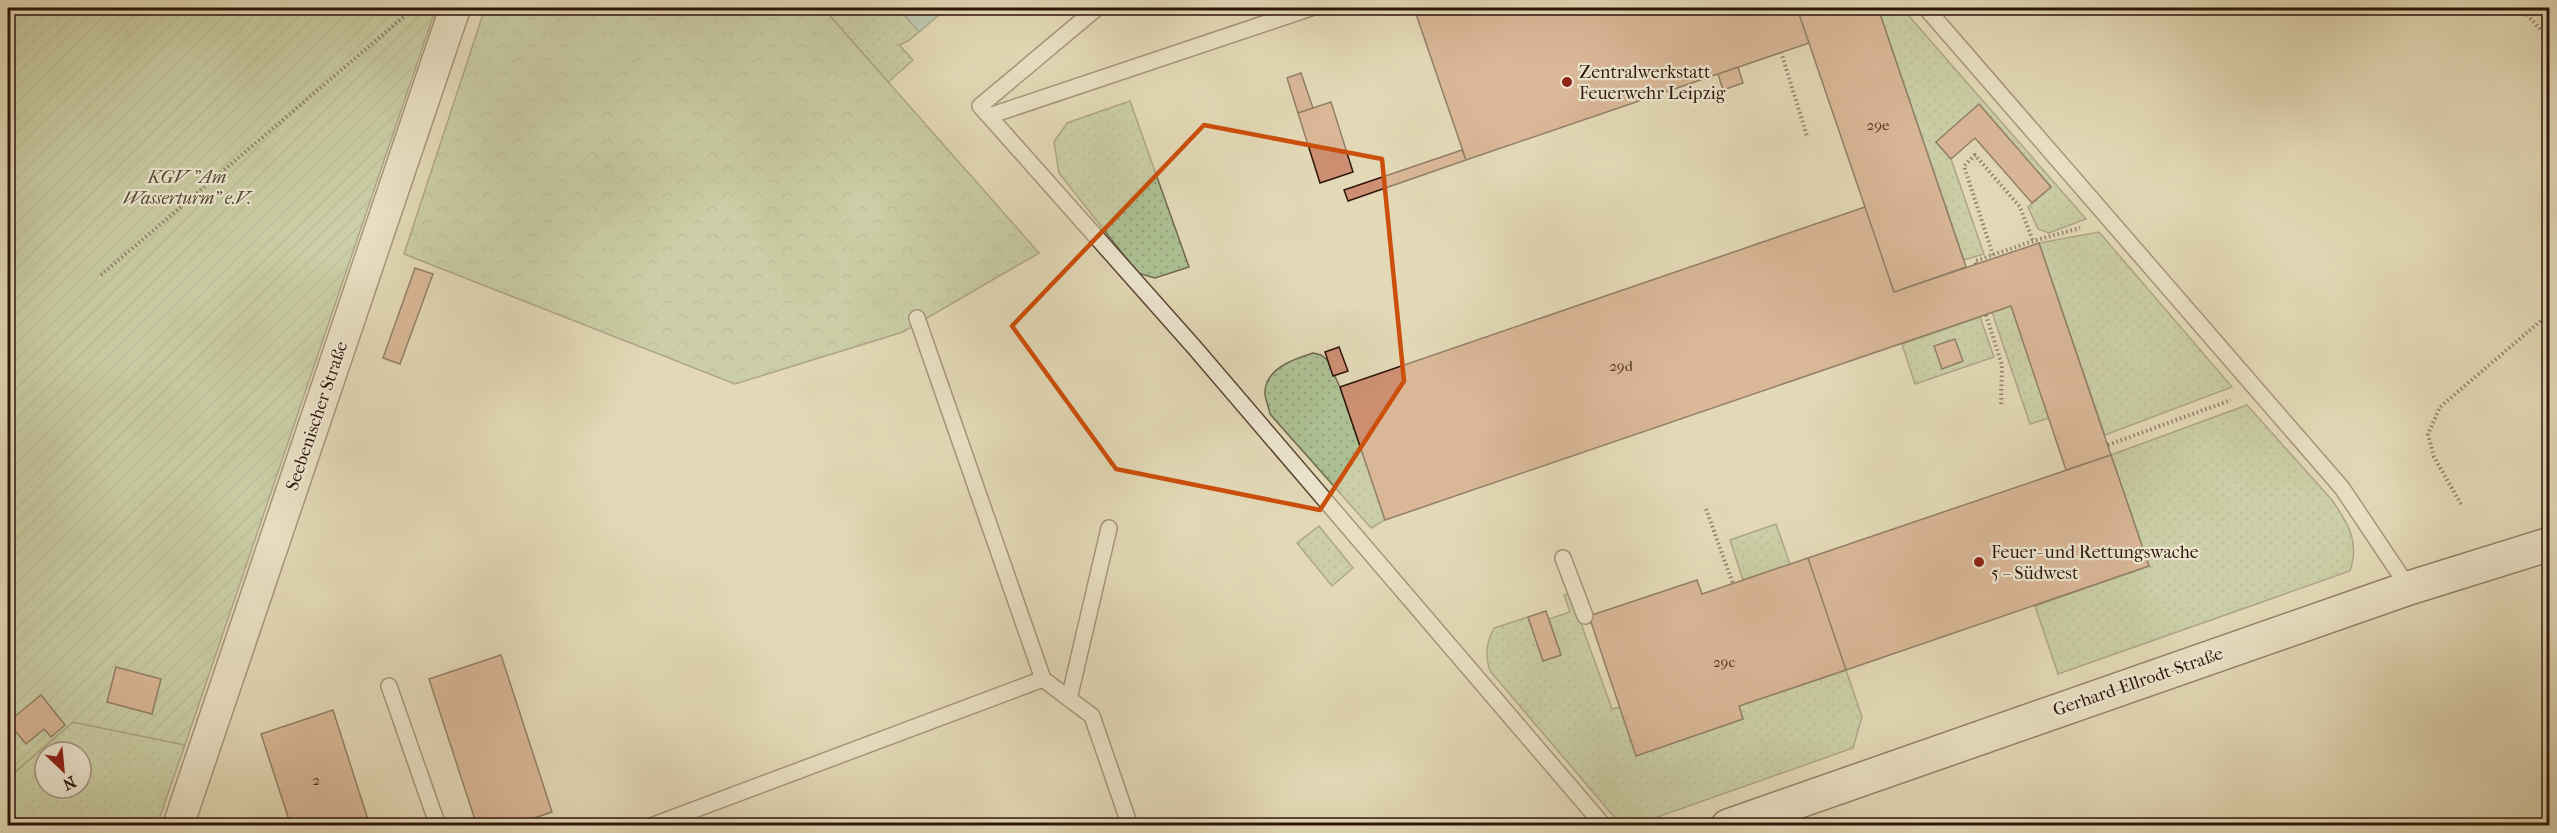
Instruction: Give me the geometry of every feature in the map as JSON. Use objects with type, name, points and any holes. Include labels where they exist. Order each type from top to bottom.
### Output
[{"type":"main road","name":"Gerhard-Ellrodt-Straße","points":[[1728,825],[1783,817],[2409,588],[2550,544]]},
{"type":"street","name":"Seebenischer Straße","points":[[178,825],[455,8]]},
{"type":"lane","points":[[1097,8],[980,106],[1194,347],[1604,825]]},
{"type":"lane","points":[[989,116],[1311,8]]},
{"type":"lane","points":[[1926,8],[2342,488],[2409,588]]},
{"type":"lane","points":[[917,318],[1043,679],[1092,716],[1130,825]]},
{"type":"lane","points":[[1069,699],[1109,528]]},
{"type":"lane","points":[[1563,558],[1585,616]]},
{"type":"lane","points":[[651,825],[1043,679]]},
{"type":"lane","points":[[389,686],[438,825]]},
{"type":"path","points":[[101,275],[414,8]]},
{"type":"path","points":[[2521,8],[2550,40]]},
{"type":"path","points":[[1780,52],[1807,136]]},
{"type":"path","points":[[1993,255],[1964,166],[1976,155],[2020,207],[2033,241]]},
{"type":"path","points":[[1976,264],[1975,261],[2033,241],[2112,220]]},
{"type":"path","points":[[2462,504],[2434,457],[2428,434],[2440,407],[2550,313]]},
{"type":"path","points":[[1986,315],[2002,364],[2001,405]]},
{"type":"path","points":[[2108,445],[2257,391]]},
{"type":"path","points":[[1706,508],[1733,584]]},
{"type":"highlighted area","points":[[1204,125],[1382,159],[1404,381],[1320,510],[1116,469],[1012,326]]},
{"type":"green space","name":"KGV \"Am Wasserturm\" e.V.","points":[[8,8],[436,8],[185,745],[73,722],[52,740],[33,740],[33,756],[8,778]]},
{"type":"green space","points":[[485,8],[823,8],[1039,253],[903,332],[735,384],[404,254]]},
{"type":"green space","points":[[823,8],[947,8],[908,41],[899,45],[913,60],[888,82]]},
{"type":"green space","points":[[1878,8],[1902,8],[2086,219],[2049,233],[2038,229],[2028,207],[2051,187],[1979,105],[1936,142],[1951,159],[1984,254],[1964,260]]},
{"type":"green space","points":[[1130,101],[1189,267],[1155,278],[1138,273],[1059,173],[1054,142],[1067,123]]},
{"type":"green space","points":[[2099,232],[2232,387],[2105,435],[2039,243]]},
{"type":"green space","points":[[2011,306],[2049,418],[2030,424],[1992,312]]},
{"type":"green space","points":[[1980,317],[1994,357],[1915,384],[1902,344]]},
{"type":"green space","points":[[1313,353],[1327,360],[1340,387],[1385,520],[1371,528],[1270,414],[1265,395],[1269,378],[1281,366]]},
{"type":"green space","points":[[2247,405],[2332,500],[2343,517],[2353,542],[2353,561],[2350,571],[2058,674],[2035,606],[2149,566],[2111,455]]},
{"type":"green space","points":[[1776,524],[1790,564],[1743,580],[1730,540]]},
{"type":"green space","points":[[1319,526],[1353,568],[1332,586],[1297,543]]},
{"type":"green space","points":[[1570,593],[1612,709],[1620,707],[1637,755],[1743,719],[1739,706],[1846,670],[1862,717],[1853,748],[1635,825],[1621,825],[1490,671],[1488,665],[1487,649],[1494,628],[1528,617],[1543,661],[1561,655],[1549,619],[1570,612],[1564,595]]},
{"type":"green space","points":[[73,722],[185,745],[157,825],[8,825],[8,778],[33,756],[33,800],[93,800],[93,740],[52,740]]},
{"type":"water","points":[[898,8],[947,8],[919,32]]},
{"type":"building","name":"Zentralwerkstatt Feuerwehr Leipzig","points":[[1414,8],[1748,8],[1750,15],[1773,8],[1797,8],[1809,43],[1466,160]]},
{"type":"building","points":[[1797,8],[1878,8],[1966,267],[1894,292]]},
{"type":"building","points":[[1738,67],[1743,83],[1723,90],[1718,74]]},
{"type":"building","points":[[1301,73],[1313,108],[1298,113],[1287,78]]},
{"type":"building","points":[[1331,102],[1353,172],[1320,183],[1298,113]]},
{"type":"building","points":[[1979,104],[2051,187],[2032,203],[1975,138],[1951,159],[1936,142]]},
{"type":"building","points":[[1462,150],[1466,160],[1348,201],[1344,190]]},
{"type":"building","points":[[1865,207],[1894,292],[2039,243],[2111,455],[2066,470],[2011,306],[1385,520],[1340,387]]},
{"type":"building","points":[[415,268],[433,274],[400,364],[383,358]]},
{"type":"building","points":[[1955,339],[1963,361],[1942,369],[1934,346]]},
{"type":"building","points":[[1339,347],[1348,371],[1333,376],[1325,352]]},
{"type":"building","name":"Feuer- und Rettungswache 5 – Südwest","points":[[2111,455],[2149,566],[1846,670],[1808,558]]},
{"type":"building","points":[[1808,558],[1846,670],[1739,706],[1743,719],[1636,756],[1589,616],[1697,580],[1702,594]]},
{"type":"building","points":[[1546,611],[1561,655],[1543,661],[1528,617]]},
{"type":"building","points":[[501,655],[552,812],[511,826],[477,826],[429,679]]},
{"type":"building","points":[[116,667],[161,679],[152,714],[107,702]]},
{"type":"building","points":[[41,695],[65,725],[51,737],[44,729],[26,744],[8,722]]},
{"type":"building","points":[[333,710],[370,826],[291,826],[261,734]]},
{"type":"place","name":"Zentralwerkstatt Feuerwehr Leipzig","points":[[1567,82]]},
{"type":"place","name":"Feuer- und Rettungswache 5 – Südwest","points":[[1979,562]]}]
